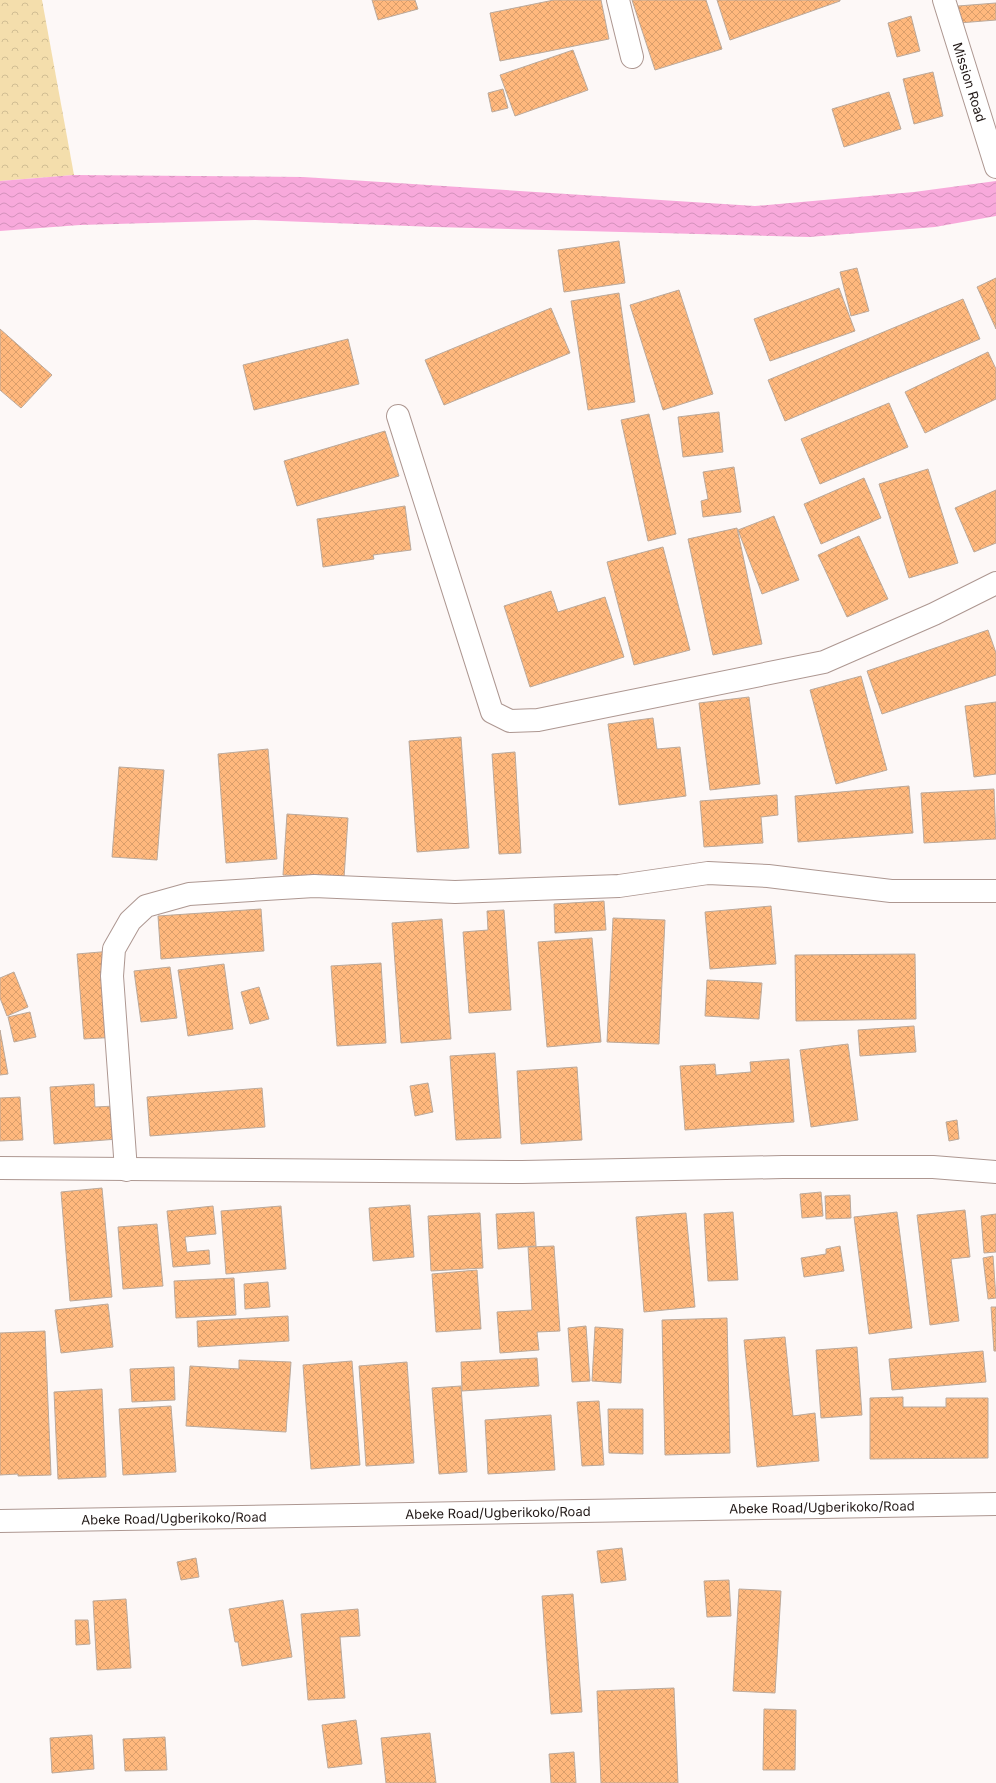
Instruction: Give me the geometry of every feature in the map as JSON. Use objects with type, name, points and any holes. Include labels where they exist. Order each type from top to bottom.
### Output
[{"type":"street","points":[[618,0],[632,57]]},
{"type":"street","name":"Mission Road","points":[[944,0],[996,166]]},
{"type":"street","points":[[398,416],[492,712],[510,721],[538,720],[824,662],[934,614],[996,584]]},
{"type":"street","points":[[126,1170],[112,976],[114,949],[130,921],[146,906],[189,894],[314,886],[471,891],[619,886],[708,873],[768,876],[891,891],[996,890]]},
{"type":"street","points":[[0,1168],[522,1172],[783,1167],[933,1167],[996,1172]]},
{"type":"street","name":"Abeke Road/Ugberikoko/Road","points":[[0,1521],[996,1504]]},
{"type":"green space","points":[[0,0],[42,0],[74,175],[0,181]]},
{"type":"water","points":[[74,175],[303,177],[755,206],[914,192],[996,181],[996,216],[935,227],[809,237],[435,227],[255,220],[80,225],[0,231],[0,181]]},
{"type":"building","points":[[372,0],[415,0],[418,9],[378,20]]},
{"type":"building","points":[[554,0],[601,0],[609,39],[500,61],[490,13]]},
{"type":"building","points":[[632,0],[706,0],[722,49],[655,70]]},
{"type":"building","points":[[717,0],[840,0],[840,1],[730,40]]},
{"type":"building","points":[[996,3],[996,20],[959,23],[958,6]]},
{"type":"building","points":[[911,16],[920,51],[897,57],[888,23]]},
{"type":"building","points":[[573,50],[588,90],[515,116],[500,75]]},
{"type":"building","points":[[933,72],[943,116],[914,124],[903,79]]},
{"type":"building","points":[[503,89],[508,108],[492,112],[488,93]]},
{"type":"building","points":[[889,92],[901,129],[844,147],[832,109]]},
{"type":"building","points":[[619,241],[625,283],[564,292],[558,250]]},
{"type":"building","points":[[857,268],[869,311],[851,316],[840,272]]},
{"type":"building","points":[[996,278],[996,329],[977,287]]},
{"type":"building","points":[[839,288],[855,331],[770,361],[754,319]]},
{"type":"building","points":[[679,290],[713,394],[663,410],[630,305]]},
{"type":"building","points":[[619,293],[635,402],[588,410],[571,301]]},
{"type":"building","points":[[963,299],[980,339],[785,421],[768,380]]},
{"type":"building","points":[[551,308],[570,353],[444,405],[425,360]]},
{"type":"building","points":[[0,329],[52,375],[21,408],[0,390]]},
{"type":"building","points":[[348,339],[359,384],[254,410],[243,365]]},
{"type":"building","points":[[988,352],[996,369],[996,399],[925,433],[905,392]]},
{"type":"building","points":[[889,403],[908,447],[820,484],[801,439]]},
{"type":"building","points":[[719,412],[723,452],[683,457],[678,417]]},
{"type":"building","points":[[649,414],[676,534],[648,541],[621,420]]},
{"type":"building","points":[[385,431],[399,476],[297,506],[284,461]]},
{"type":"building","points":[[734,467],[741,512],[703,517],[701,501],[708,499],[703,472]]},
{"type":"building","points":[[928,469],[958,563],[909,578],[879,484]]},
{"type":"building","points":[[864,478],[881,518],[821,544],[804,504]]},
{"type":"building","points":[[996,490],[996,543],[974,552],[955,508]]},
{"type":"building","points":[[405,506],[411,550],[373,555],[374,559],[323,567],[317,519]]},
{"type":"building","points":[[774,516],[799,580],[762,594],[738,530]]},
{"type":"building","points":[[737,528],[762,644],[713,655],[688,539]]},
{"type":"building","points":[[859,536],[888,599],[847,617],[818,555]]},
{"type":"building","points":[[663,547],[690,650],[634,665],[607,562]]},
{"type":"building","points":[[551,591],[558,612],[605,597],[624,657],[530,687],[504,606]]},
{"type":"building","points":[[988,630],[996,653],[996,675],[882,714],[867,671]]},
{"type":"building","points":[[861,676],[887,770],[836,784],[810,690]]},
{"type":"building","points":[[749,697],[760,784],[710,790],[699,703]]},
{"type":"building","points":[[996,702],[996,774],[974,777],[965,706]]},
{"type":"building","points":[[653,718],[657,749],[680,747],[686,796],[619,805],[608,724]]},
{"type":"building","points":[[461,737],[469,848],[417,852],[409,741]]},
{"type":"building","points":[[268,749],[277,859],[226,863],[218,754]]},
{"type":"building","points":[[515,752],[521,853],[499,854],[492,754]]},
{"type":"building","points":[[119,767],[164,770],[157,860],[112,857]]},
{"type":"building","points":[[909,786],[913,833],[798,842],[795,796]]},
{"type":"building","points":[[994,789],[996,839],[924,843],[921,793]]},
{"type":"building","points":[[777,795],[778,815],[761,817],[763,843],[704,847],[700,801]]},
{"type":"building","points":[[287,814],[348,818],[344,878],[283,875]]},
{"type":"building","points":[[604,901],[606,930],[555,933],[554,904]]},
{"type":"building","points":[[771,906],[776,964],[710,969],[705,912]]},
{"type":"building","points":[[261,909],[264,951],[161,959],[158,916]]},
{"type":"building","points":[[504,910],[511,1010],[469,1013],[463,932],[488,930],[487,911]]},
{"type":"building","points":[[613,918],[665,920],[659,1044],[607,1042]]},
{"type":"building","points":[[442,919],[451,1039],[401,1043],[392,923]]},
{"type":"building","points":[[592,938],[601,1042],[547,1047],[538,942]]},
{"type":"building","points":[[112,951],[119,1037],[84,1039],[77,954]]},
{"type":"building","points":[[915,954],[916,1019],[796,1021],[795,955]]},
{"type":"building","points":[[381,963],[386,1043],[337,1046],[331,966]]},
{"type":"building","points":[[224,964],[233,1029],[188,1036],[178,970]]},
{"type":"building","points":[[170,967],[177,1018],[141,1022],[134,971]]},
{"type":"building","points":[[14,972],[28,1007],[7,1016],[0,998],[0,978]]},
{"type":"building","points":[[707,980],[762,983],[759,1019],[705,1016]]},
{"type":"building","points":[[259,987],[269,1019],[250,1024],[241,992]]},
{"type":"building","points":[[30,1012],[36,1037],[14,1042],[8,1017]]},
{"type":"building","points":[[914,1026],[916,1052],[860,1056],[858,1030]]},
{"type":"building","points":[[0,1030],[8,1074],[0,1075]]},
{"type":"building","points":[[848,1044],[858,1120],[811,1127],[800,1050]]},
{"type":"building","points":[[495,1053],[501,1138],[456,1140],[450,1056]]},
{"type":"building","points":[[789,1059],[794,1122],[685,1130],[680,1066],[715,1064],[716,1075],[751,1072],[750,1062]]},
{"type":"building","points":[[577,1067],[582,1140],[521,1144],[517,1071]]},
{"type":"building","points":[[428,1083],[433,1112],[415,1116],[410,1086]]},
{"type":"building","points":[[94,1084],[95,1107],[115,1106],[118,1139],[54,1144],[50,1087]]},
{"type":"building","points":[[262,1088],[265,1127],[150,1136],[147,1097]]},
{"type":"building","points":[[20,1097],[23,1140],[0,1141],[0,1098]]},
{"type":"building","points":[[957,1120],[959,1139],[949,1141],[946,1122]]},
{"type":"building","points":[[102,1188],[112,1297],[70,1301],[61,1192]]},
{"type":"building","points":[[821,1192],[823,1216],[802,1218],[800,1194]]},
{"type":"building","points":[[850,1195],[851,1218],[826,1219],[825,1196]]},
{"type":"building","points":[[410,1205],[414,1257],[373,1261],[369,1208]]},
{"type":"building","points":[[213,1206],[216,1234],[185,1237],[187,1252],[209,1250],[210,1264],[173,1267],[167,1211]]},
{"type":"building","points":[[281,1206],[286,1269],[226,1274],[221,1211]]},
{"type":"building","points":[[965,1210],[970,1257],[951,1259],[959,1321],[930,1325],[917,1215]]},
{"type":"building","points":[[534,1212],[536,1246],[498,1249],[496,1214]]},
{"type":"building","points":[[733,1212],[738,1280],[708,1281],[704,1214]]},
{"type":"building","points":[[897,1212],[912,1328],[869,1334],[854,1217]]},
{"type":"building","points":[[480,1213],[483,1268],[431,1271],[428,1216]]},
{"type":"building","points":[[686,1213],[695,1307],[644,1312],[636,1217]]},
{"type":"building","points":[[996,1214],[996,1252],[984,1253],[981,1216]]},
{"type":"building","points":[[157,1224],[163,1286],[123,1289],[118,1227]]},
{"type":"building","points":[[554,1246],[560,1331],[537,1332],[539,1350],[500,1353],[497,1312],[532,1310],[528,1247]]},
{"type":"building","points":[[840,1246],[844,1271],[804,1277],[801,1258],[826,1254],[826,1249]]},
{"type":"building","points":[[993,1256],[996,1298],[988,1299],[983,1258]]},
{"type":"building","points":[[477,1270],[481,1329],[436,1332],[432,1274]]},
{"type":"building","points":[[234,1278],[236,1315],[176,1318],[174,1281]]},
{"type":"building","points":[[268,1282],[270,1307],[245,1309],[244,1284]]},
{"type":"building","points":[[108,1304],[113,1347],[61,1353],[55,1310]]},
{"type":"building","points":[[991,1307],[996,1307],[996,1351],[994,1351]]},
{"type":"building","points":[[288,1316],[289,1341],[198,1347],[197,1321]]},
{"type":"building","points":[[727,1318],[730,1453],[665,1455],[662,1320]]},
{"type":"building","points":[[586,1326],[590,1381],[572,1382],[568,1328]]},
{"type":"building","points":[[595,1327],[623,1329],[621,1383],[592,1381]]},
{"type":"building","points":[[45,1331],[51,1475],[0,1475],[0,1333]]},
{"type":"building","points":[[785,1337],[793,1416],[815,1413],[819,1461],[757,1467],[744,1340]]},
{"type":"building","points":[[857,1347],[862,1415],[821,1418],[816,1350]]},
{"type":"building","points":[[983,1351],[986,1382],[892,1390],[889,1359]]},
{"type":"building","points":[[537,1358],[539,1386],[462,1391],[461,1362]]},
{"type":"building","points":[[239,1360],[291,1362],[286,1432],[186,1426],[190,1366],[239,1369]]},
{"type":"building","points":[[352,1361],[360,1465],[311,1469],[303,1365]]},
{"type":"building","points":[[407,1362],[414,1463],[366,1466],[359,1366]]},
{"type":"building","points":[[174,1367],[175,1400],[132,1402],[130,1369]]},
{"type":"building","points":[[461,1386],[467,1472],[439,1474],[432,1388]]},
{"type":"building","points":[[102,1389],[106,1477],[58,1479],[54,1392]]},
{"type":"building","points":[[903,1397],[903,1407],[946,1407],[946,1398],[988,1398],[988,1458],[870,1459],[870,1398]]},
{"type":"building","points":[[599,1401],[604,1465],[582,1466],[577,1402]]},
{"type":"building","points":[[171,1406],[176,1472],[123,1475],[119,1409]]},
{"type":"building","points":[[608,1409],[643,1409],[643,1454],[609,1453]]},
{"type":"building","points":[[551,1415],[555,1470],[488,1474],[485,1420]]},
{"type":"building","points":[[622,1548],[626,1580],[601,1583],[597,1551]]},
{"type":"building","points":[[196,1558],[199,1577],[181,1580],[177,1562]]},
{"type":"building","points":[[729,1580],[731,1616],[707,1617],[704,1581]]},
{"type":"building","points":[[739,1589],[781,1591],[775,1693],[733,1691]]},
{"type":"building","points":[[573,1594],[582,1712],[551,1714],[542,1596]]},
{"type":"building","points":[[126,1599],[131,1668],[97,1670],[93,1601]]},
{"type":"building","points":[[283,1600],[292,1657],[242,1666],[238,1642],[235,1642],[229,1609]]},
{"type":"building","points":[[358,1609],[360,1636],[340,1637],[345,1698],[308,1700],[301,1614]]},
{"type":"building","points":[[75,1620],[88,1620],[90,1644],[76,1645]]},
{"type":"building","points":[[674,1688],[678,1783],[601,1783],[597,1691]]},
{"type":"building","points":[[764,1709],[796,1710],[795,1770],[763,1770]]},
{"type":"building","points":[[356,1720],[362,1764],[328,1768],[322,1725]]},
{"type":"building","points":[[430,1733],[436,1783],[386,1783],[381,1738]]},
{"type":"building","points":[[92,1735],[94,1769],[52,1773],[50,1738]]},
{"type":"building","points":[[165,1737],[167,1770],[125,1771],[123,1739]]},
{"type":"building","points":[[574,1752],[576,1783],[551,1783],[549,1754]]}]
